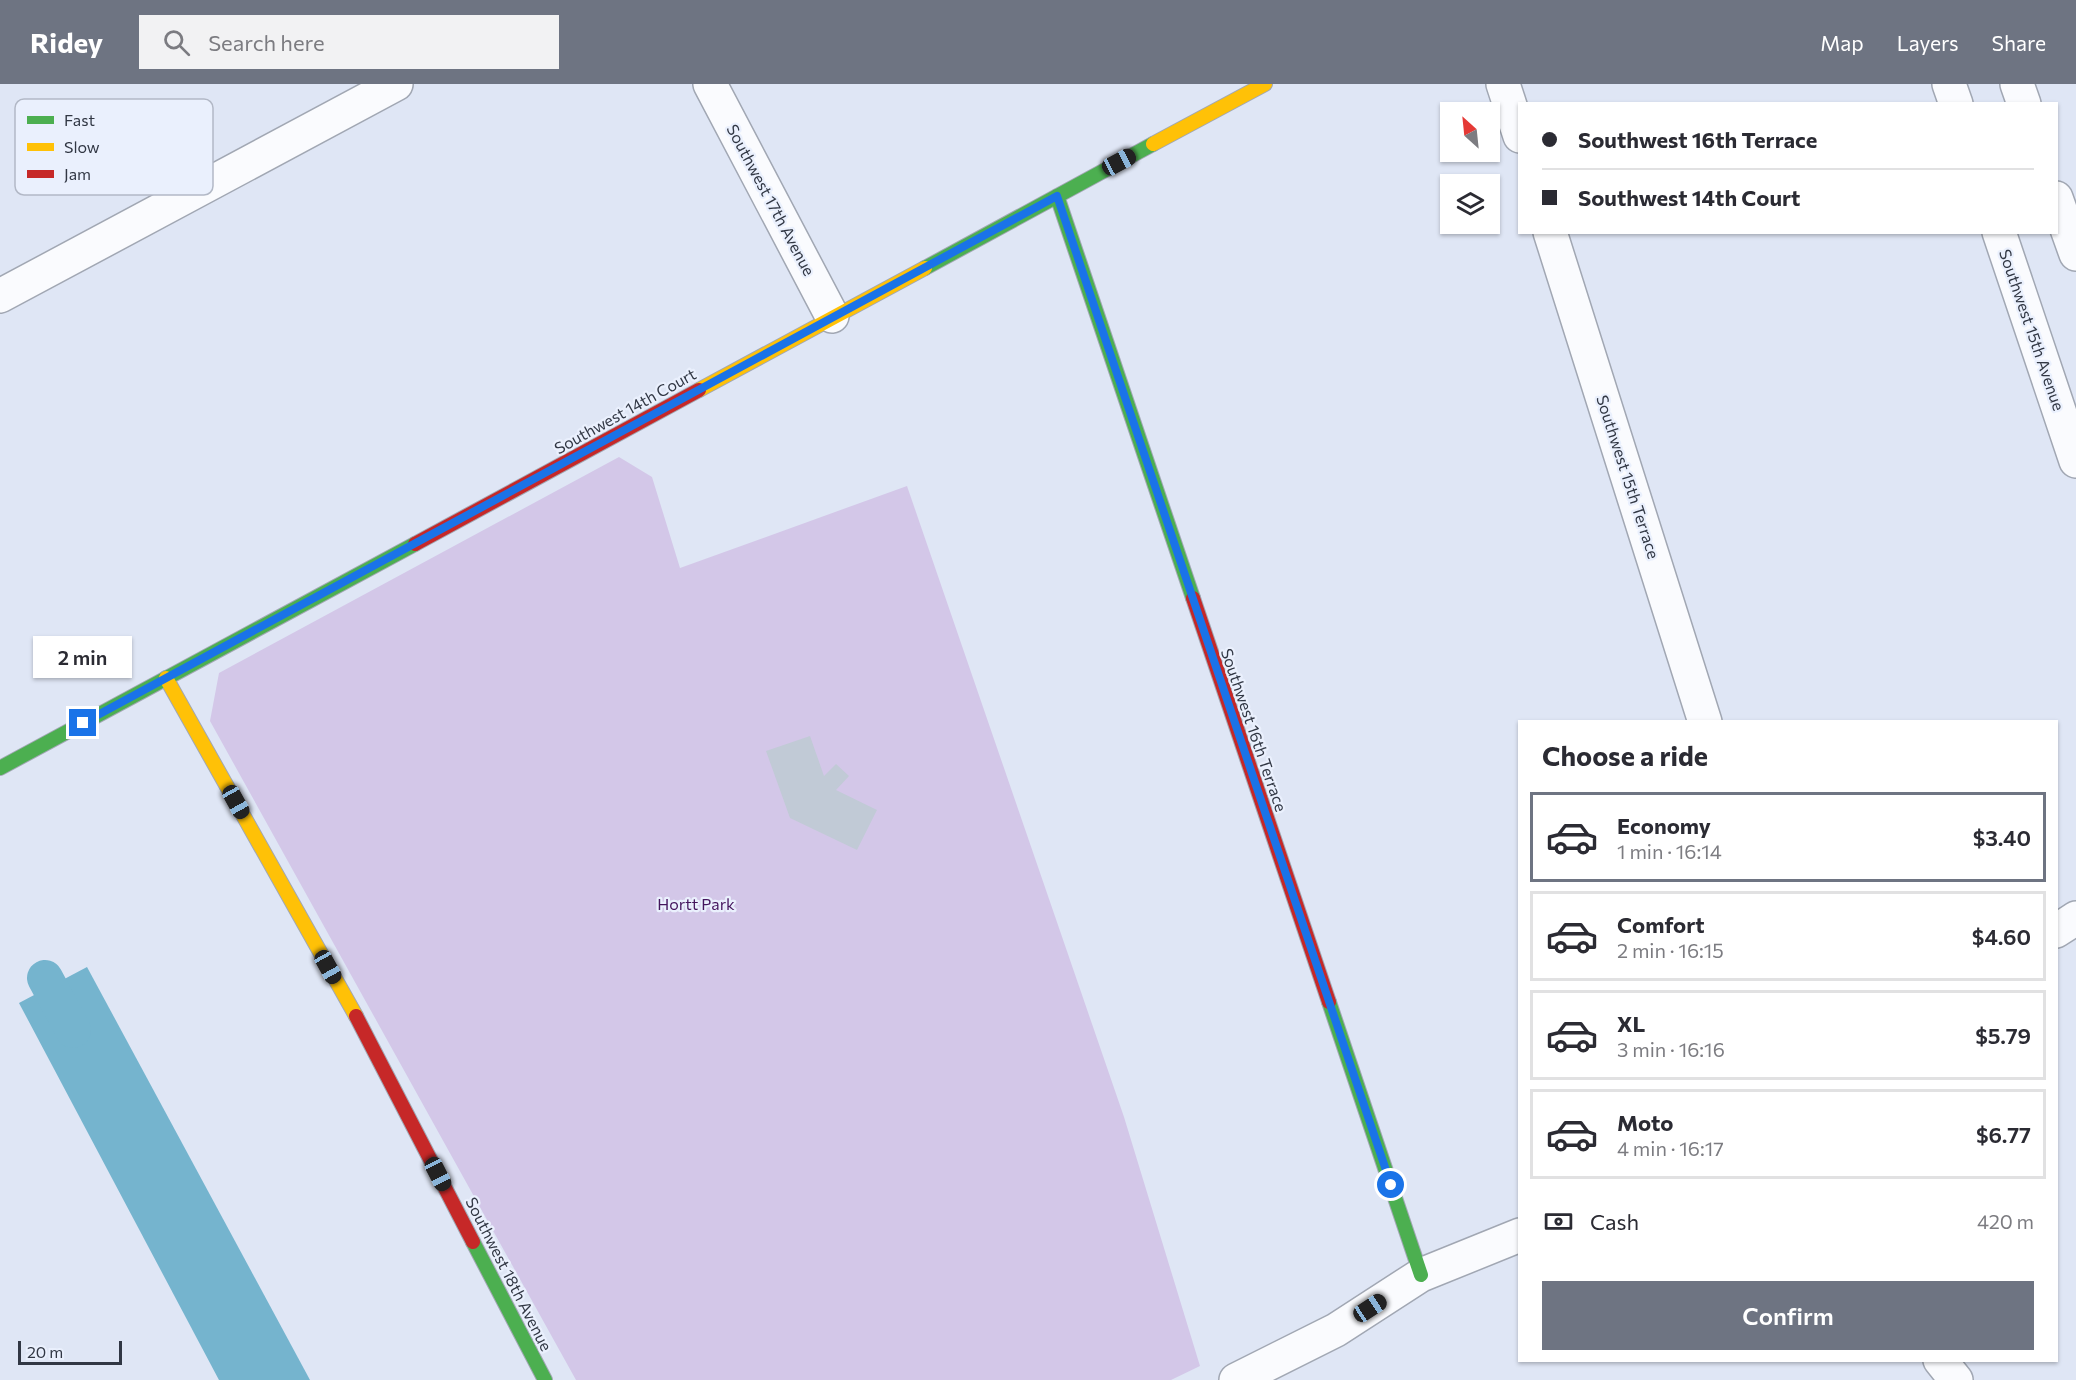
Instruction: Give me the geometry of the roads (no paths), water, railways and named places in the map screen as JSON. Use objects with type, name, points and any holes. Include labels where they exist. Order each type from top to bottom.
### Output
[{"type":"street","points":[[213,182],[396,84]]},
{"type":"street","name":"Southwest 17th Avenue","points":[[710,84],[832,316]]},
{"type":"street","name":"Southwest 14th Court","points":[[0,768],[832,316],[1265,84]]},
{"type":"street","points":[[1503,84],[1518,130]]},
{"type":"street","points":[[1949,84],[1955,102]]},
{"type":"street","points":[[2017,84],[2023,102]]},
{"type":"street","points":[[0,296],[189,195]]},
{"type":"street","name":"Southwest 16th Terrace","points":[[1057,196],[1421,1275]]},
{"type":"street","points":[[2058,204],[2076,254]]},
{"type":"street","name":"Southwest 15th Terrace","points":[[1551,234],[1704,720]]},
{"type":"street","name":"Southwest 15th Avenue","points":[[2000,234],[2076,461]]},
{"type":"street","name":"Southwest 18th Avenue","points":[[166,678],[363,1029],[545,1380]]},
{"type":"street","points":[[2058,930],[2076,918]]},
{"type":"street","points":[[1236,1380],[1336,1330],[1421,1275],[1518,1236]]},
{"type":"street","points":[[1942,1362],[1956,1380]]},
{"type":"water","points":[[87,967],[310,1380],[219,1380],[19,1003]]},
{"type":"waterway","points":[[45,978],[73,1030]]},
{"type":"park label","name":"Hortt Park","points":[[696,904]]}]
